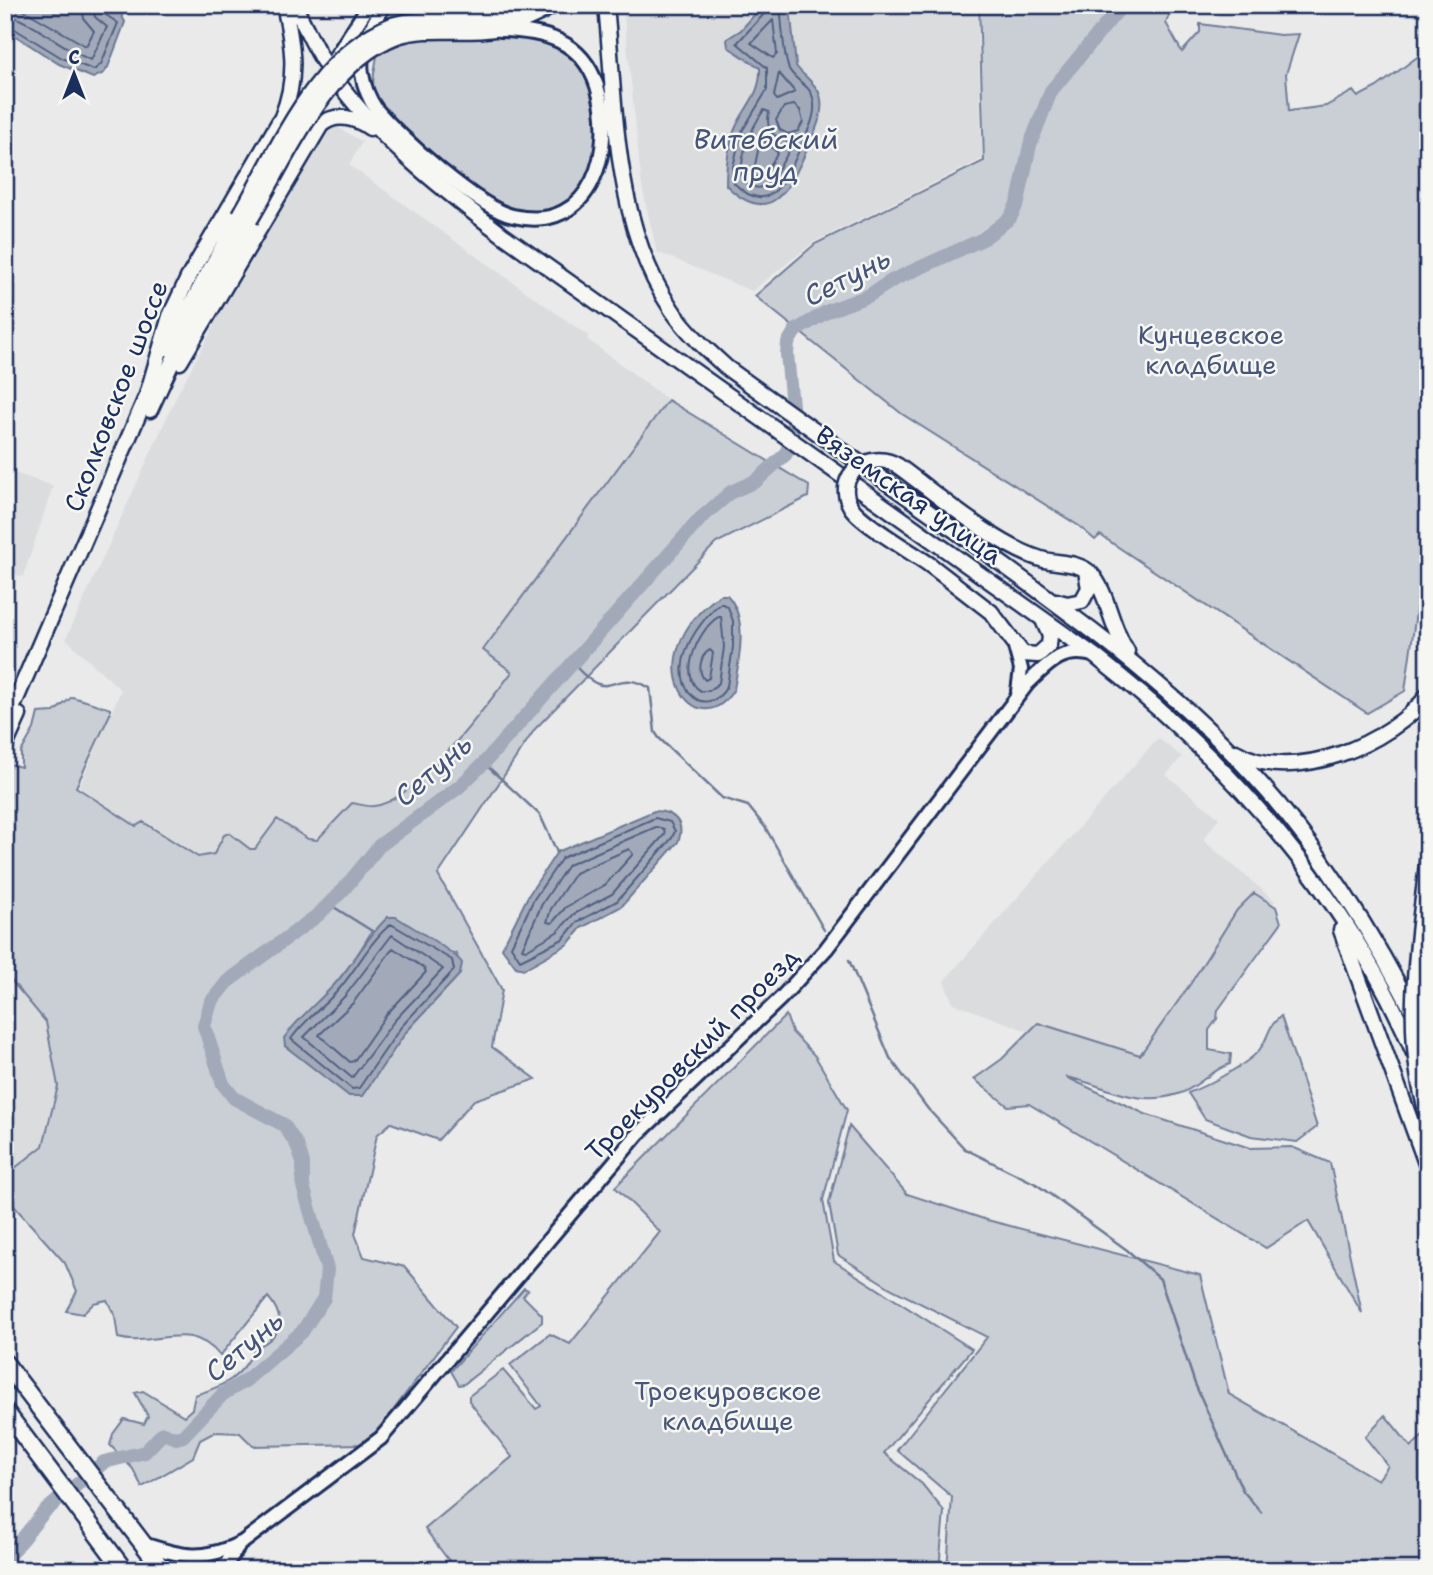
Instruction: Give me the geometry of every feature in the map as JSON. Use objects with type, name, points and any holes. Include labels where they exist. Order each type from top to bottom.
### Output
[{"type":"highway","points":[[7,1366],[163,1570]]},
{"type":"highway","points":[[5,1411],[124,1570]]},
{"type":"main road","name":"Сколковское шоссе","points":[[5,725],[147,394],[170,316],[291,95],[294,51],[284,5]]},
{"type":"main road","name":"Вяземская улица","points":[[294,5],[325,64],[383,137],[504,236],[1096,656],[1213,758],[1257,808],[1326,897],[1374,972],[1410,1041],[1428,1087]]},
{"type":"main road","points":[[146,418],[245,217],[329,67],[366,37],[395,30],[422,19],[507,16],[535,5]]},
{"type":"main road","points":[[147,394],[187,307],[338,78],[358,56],[395,30],[493,30],[519,23],[554,5]]},
{"type":"main road","name":"Вяземская улица","points":[[606,5],[625,190],[652,274],[672,310],[699,343],[727,368],[1051,600],[1136,663],[1180,701],[1252,774],[1321,859],[1376,944],[1428,1042]]},
{"type":"main road","points":[[146,418],[202,330],[321,125],[330,119],[351,118],[383,137]]},
{"type":"main road","name":"Сколковское шоссе","points":[[5,746],[146,418]]},
{"type":"main road","points":[[1040,616],[1048,629],[1051,653],[1020,651],[991,612],[858,514],[849,501],[848,480],[862,464],[883,460],[898,466],[1006,543],[1040,559],[1085,570],[1097,584],[1114,629],[1136,663]]},
{"type":"main road","points":[[1051,600],[1068,604],[1082,601],[1089,588],[1085,570]]},
{"type":"main road","points":[[1217,740],[1240,755],[1263,764],[1304,764],[1380,736],[1416,710],[1428,695]]},
{"type":"main road","points":[[1428,855],[1414,1008],[1417,1069],[1428,1116]]},
{"type":"main road","points":[[1326,897],[1358,974],[1428,1169]]},
{"type":"street","points":[[329,67],[369,5]]},
{"type":"street","points":[[384,5],[369,31],[361,58],[362,75],[375,107],[425,157],[501,213],[526,218],[552,215],[584,195],[598,173],[604,148],[598,89],[586,62],[563,41],[544,33],[493,30]]},
{"type":"street","points":[[402,5],[519,5]]},
{"type":"street","points":[[1020,651],[1028,670],[1027,684]]},
{"type":"street","points":[[1016,697],[1021,676],[1020,651]]},
{"type":"street","points":[[1027,684],[1051,653],[1076,652],[1096,656]]},
{"type":"street","name":"Троекуровский проезд","points":[[143,1544],[171,1553],[203,1557],[243,1542],[357,1459],[389,1430],[638,1134],[788,991],[826,950],[1051,653]]},
{"type":"street","name":"Троекуровский проезд","points":[[222,1570],[243,1542]]},
{"type":"shaded area","points":[[623,5],[977,5],[982,159],[814,242],[752,291],[657,252],[642,187]]},
{"type":"shaded area","points":[[336,126],[362,142],[349,165],[588,336],[587,339],[668,400],[483,649],[513,672],[468,730],[408,789],[375,807],[352,803],[317,840],[308,839],[229,888],[79,787],[121,690],[66,639],[178,393],[213,328],[218,306],[325,127]]},
{"type":"shaded area","points":[[5,470],[53,486],[23,577],[5,571]]},
{"type":"shaded area","points":[[1158,738],[1182,757],[1166,775],[1219,818],[1203,840],[1275,901],[1142,1064],[1025,1030],[953,1003],[944,981]]},
{"type":"shaded area","points":[[5,973],[46,1022],[58,1086],[43,1146],[5,1176]]},
{"type":"green space","name":"Кунцевское кладбище","points":[[979,5],[1173,5],[1166,23],[1182,52],[1200,32],[1200,24],[1280,35],[1299,34],[1286,74],[1289,111],[1326,106],[1353,91],[1358,97],[1377,87],[1428,49],[1428,526],[1405,691],[1367,713],[1100,535],[1095,540],[1079,526],[902,414],[755,296],[815,244],[984,161]]},
{"type":"green space","points":[[474,34],[534,36],[570,54],[581,64],[591,83],[599,127],[596,157],[584,184],[561,205],[539,213],[512,210],[499,205],[461,179],[389,114],[377,99],[373,83],[377,55],[413,40]]},
{"type":"green space","points":[[668,400],[809,486],[808,497],[716,543],[535,729],[438,875],[502,990],[492,1047],[536,1079],[474,1100],[438,1140],[391,1123],[377,1135],[355,1234],[364,1257],[405,1267],[456,1327],[379,1429],[364,1444],[253,1446],[240,1433],[215,1432],[200,1440],[193,1457],[142,1487],[133,1469],[110,1445],[113,1434],[124,1419],[144,1424],[148,1416],[135,1393],[143,1391],[184,1416],[192,1409],[195,1395],[231,1379],[244,1366],[255,1348],[276,1333],[278,1313],[268,1297],[220,1356],[209,1345],[184,1336],[145,1340],[118,1338],[115,1316],[107,1300],[94,1303],[83,1314],[66,1311],[77,1291],[65,1263],[5,1196],[5,1176],[43,1146],[58,1086],[46,1022],[5,973],[5,773],[9,764],[21,767],[21,752],[34,729],[38,713],[54,712],[72,697],[110,709],[76,787],[136,826],[143,822],[198,857],[214,854],[224,835],[229,833],[250,849],[255,849],[277,819],[308,839],[317,840],[352,803],[374,806],[391,800],[429,771],[449,750],[512,672],[483,650]],"holes":[[[372,931],[457,954],[460,974],[407,1031],[313,1066],[285,1046],[353,962]]]},
{"type":"green space","points":[[1254,893],[1276,907],[1281,923],[1218,1010],[1217,1019],[1209,1030],[1209,1050],[1231,1054],[1230,1064],[1185,1092],[1162,1098],[1134,1097],[1066,1077],[1145,1114],[1250,1148],[1292,1147],[1330,1163],[1362,1313],[1308,1221],[1266,1248],[1029,1104],[1008,1106],[974,1079],[1002,1059],[1038,1023],[1140,1055],[1191,983],[1237,910]]},
{"type":"green space","name":"Троекуровское кладбище","points":[[786,1015],[792,1032],[815,1056],[847,1110],[823,1200],[834,1261],[972,1349],[884,1453],[922,1484],[944,1511],[939,1570],[456,1570],[425,1529],[512,1457],[469,1401],[469,1396],[503,1370],[536,1409],[541,1406],[510,1365],[550,1334],[570,1344],[660,1232],[615,1187]]},
{"type":"green space","points":[[1281,1016],[1317,1127],[1297,1142],[1251,1136],[1205,1119],[1188,1093],[1247,1061],[1263,1044],[1273,1024]]},
{"type":"green space","points":[[849,1126],[907,1194],[987,1220],[1200,1275],[1229,1394],[1378,1480],[1388,1466],[1365,1437],[1385,1415],[1411,1447],[1428,1431],[1428,1570],[947,1570],[952,1497],[897,1450],[987,1337],[892,1289],[838,1255],[829,1203]]},
{"type":"green space","points":[[524,1288],[528,1290],[523,1296],[542,1315],[542,1322],[464,1384],[459,1385],[451,1371]]},
{"type":"water","points":[[5,5],[101,5],[121,14],[125,22],[108,67],[104,73],[93,78],[59,64],[5,29]]},
{"type":"water","name":"Витебский пруд","points":[[763,5],[786,5],[791,17],[796,66],[818,91],[821,107],[815,132],[788,186],[779,197],[768,203],[756,204],[742,198],[726,185],[726,178],[733,136],[758,86],[760,68],[728,47],[727,39],[741,30]]},
{"type":"water","points":[[720,595],[727,595],[738,615],[741,640],[738,665],[734,689],[719,705],[704,709],[690,703],[680,689],[675,669],[679,645],[693,620]]},
{"type":"water","points":[[654,811],[667,813],[676,819],[680,829],[678,842],[622,906],[581,928],[568,944],[524,969],[516,967],[502,948],[528,896],[557,852]]},
{"type":"water","points":[[388,917],[396,917],[451,952],[462,963],[460,974],[407,1031],[362,1096],[349,1096],[285,1046],[284,1038],[340,978]]},
{"type":"waterway","name":"Сетунь","points":[[5,1560],[44,1512],[104,1462],[145,1452],[163,1433],[176,1438],[183,1436],[223,1394],[245,1381],[302,1332],[324,1298],[327,1269],[303,1186],[303,1163],[297,1145],[284,1125],[234,1098],[223,1084],[204,1026],[211,1002],[227,982],[318,915],[344,889],[379,846],[459,787],[484,763],[701,518],[731,492],[756,481],[786,454],[793,433],[787,354],[788,343],[795,331],[828,311],[868,296],[893,280],[983,239],[1010,218],[1018,202],[1030,145],[1051,91],[1122,5]]},
{"type":"waterway","points":[[571,661],[595,683],[604,685],[626,681],[637,682],[650,688],[655,732],[659,738],[722,798],[748,806],[765,827],[824,930]]},
{"type":"waterway","points":[[484,763],[540,815],[557,852]]},
{"type":"waterway","points":[[329,904],[372,931]]},
{"type":"waterway","points":[[849,960],[890,1058],[928,1109],[965,1149],[1036,1184],[1127,1250],[1160,1279],[1195,1384],[1243,1491],[1261,1512]]}]
